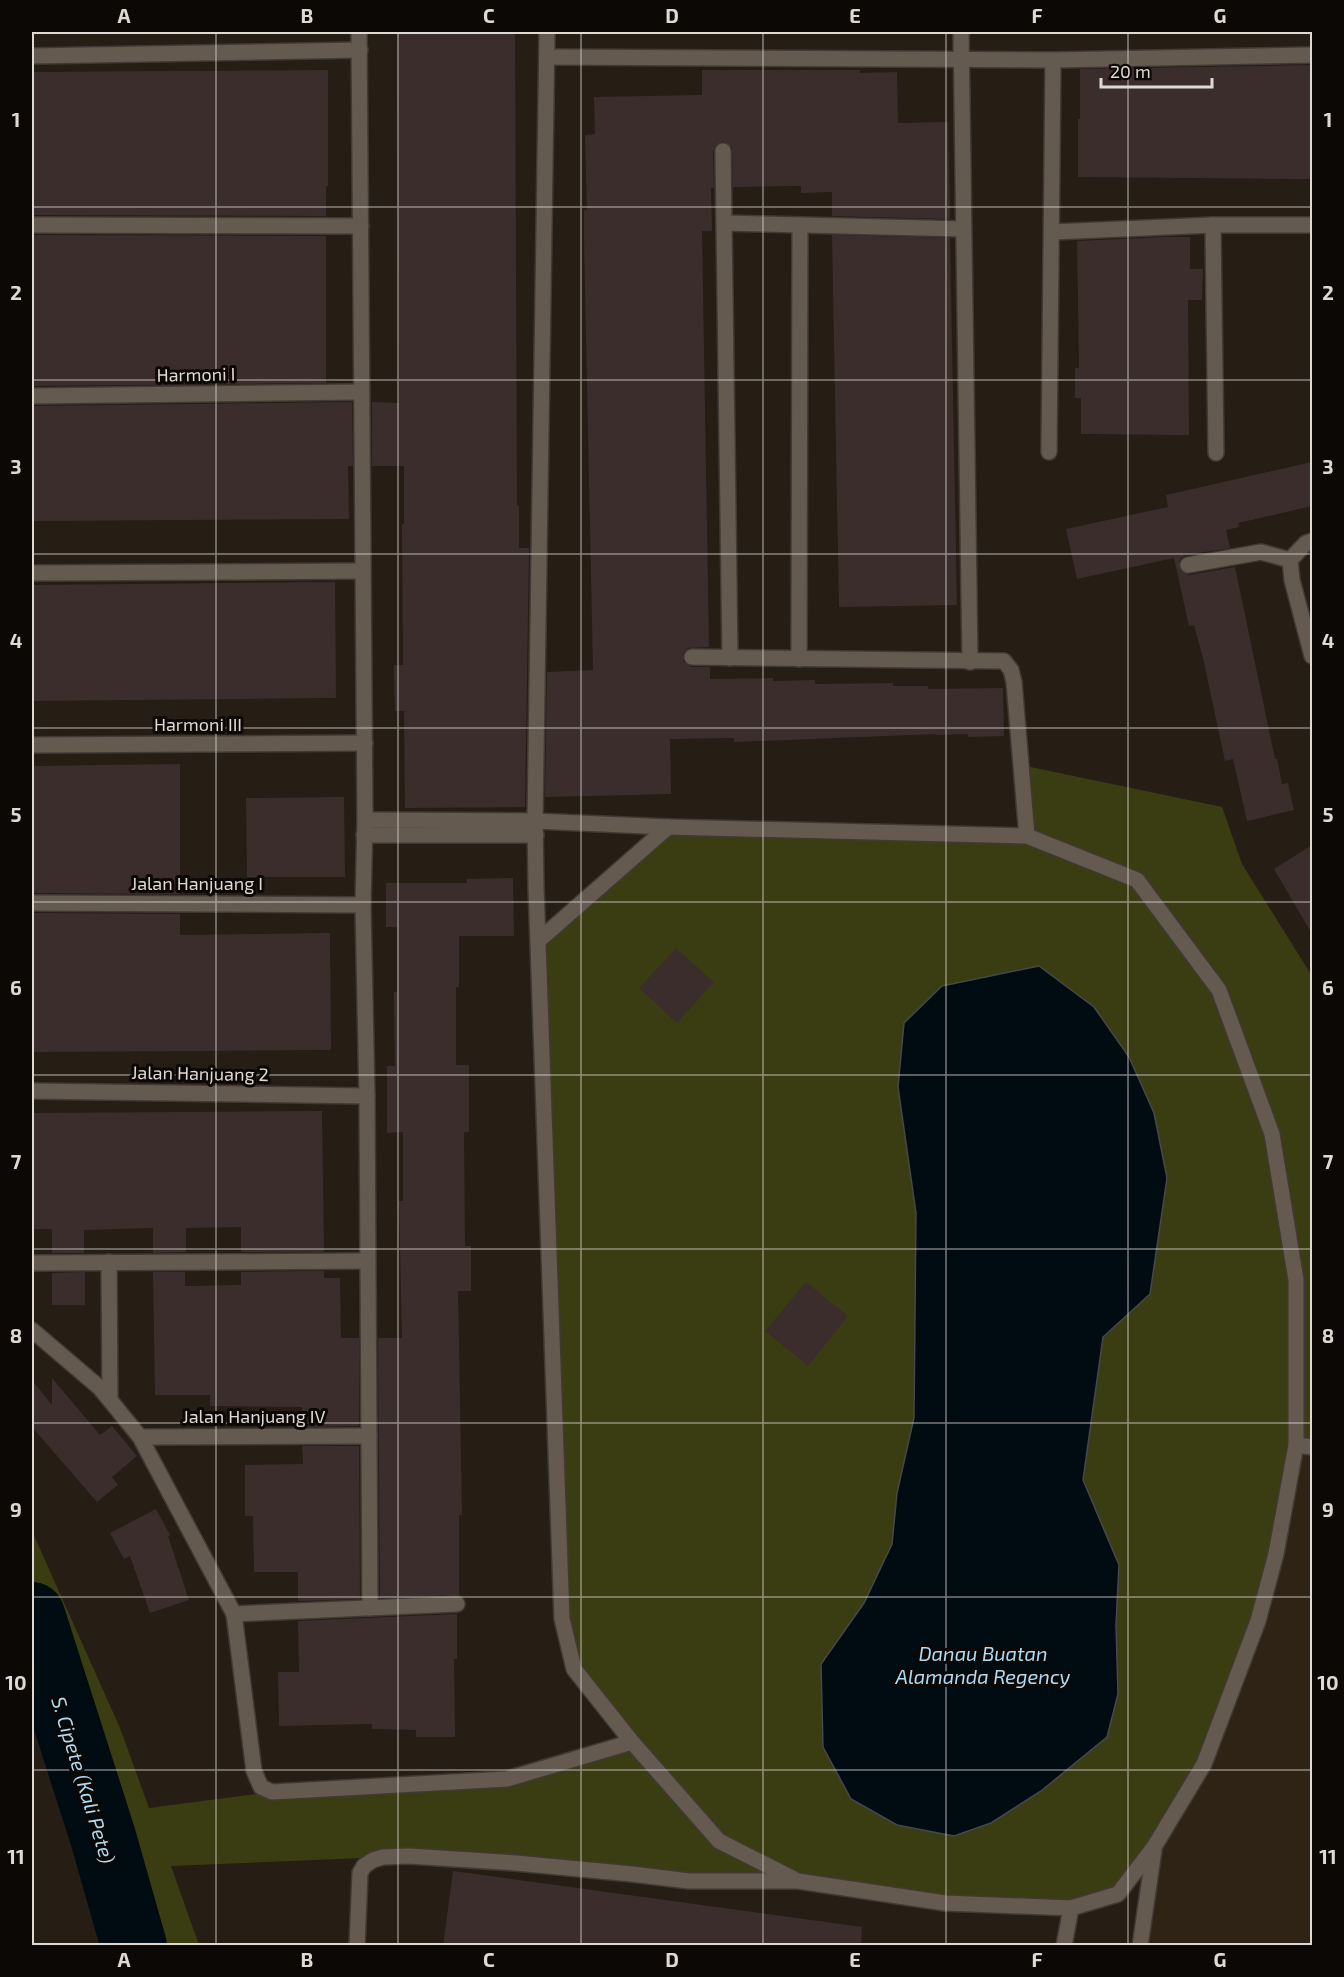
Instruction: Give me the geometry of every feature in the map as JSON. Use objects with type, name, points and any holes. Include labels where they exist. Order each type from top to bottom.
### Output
[{"type":"street","points":[[359,32],[363,905],[367,1096],[370,1608]]},
{"type":"street","points":[[547,32],[535,828],[562,1619],[574,1669],[632,1742],[719,1841],[798,1881]]},
{"type":"street","points":[[961,32],[970,662]]},
{"type":"street","points":[[32,56],[360,50]]},
{"type":"street","points":[[547,57],[1053,60],[1312,55]]},
{"type":"street","points":[[1049,452],[1053,60]]},
{"type":"street","points":[[723,151],[730,658]]},
{"type":"street","points":[[724,223],[963,229]]},
{"type":"street","points":[[32,225],[361,226]]},
{"type":"street","points":[[800,225],[800,659]]},
{"type":"street","points":[[1052,232],[1213,225],[1312,225]]},
{"type":"street","points":[[1213,225],[1216,453]]},
{"type":"street","name":"Harmoni I","points":[[32,396],[360,392]]},
{"type":"street","points":[[1312,541],[1306,543],[1290,560],[1292,580],[1312,656]]},
{"type":"street","points":[[1188,565],[1261,552],[1290,560]]},
{"type":"street","points":[[32,573],[362,571]]},
{"type":"street","points":[[692,657],[1004,661],[1011,670],[1028,836]]},
{"type":"street","name":"Harmoni III","points":[[32,745],[364,743]]},
{"type":"street","points":[[357,1946],[360,1873],[364,1866],[383,1857],[409,1856],[516,1863],[689,1881],[798,1881],[945,1903],[1071,1908],[1118,1894],[1154,1847],[1204,1764],[1258,1621],[1276,1554],[1296,1445],[1296,1280],[1272,1134],[1219,990],[1137,880],[1028,836],[668,827],[364,827]]},
{"type":"street","points":[[538,941],[668,827]]},
{"type":"street","name":"Jalan Hanjuang I","points":[[32,903],[363,905]]},
{"type":"street","name":"Jalan Hanjuang 2","points":[[32,1091],[367,1096]]},
{"type":"street","points":[[32,1263],[368,1261]]},
{"type":"street","points":[[109,1262],[110,1400]]},
{"type":"street","points":[[32,1329],[100,1388],[140,1437],[234,1614],[254,1771],[261,1787],[272,1792],[507,1779],[632,1742]]},
{"type":"street","name":"Jalan Hanjuang IV","points":[[140,1437],[369,1436]]},
{"type":"street","points":[[1296,1445],[1312,1447]]},
{"type":"street","points":[[234,1614],[457,1604]]},
{"type":"street","points":[[1140,1946],[1154,1847]]},
{"type":"street","points":[[1064,1946],[1071,1908]]},
{"type":"shaded area","points":[[1296,1445],[1312,1447],[1312,1945],[1140,1946],[1154,1847]]},
{"type":"green space","points":[[1021,765],[1222,807],[1242,864],[1312,976],[1312,1447],[1296,1445],[1276,1554],[1204,1764],[1118,1894],[1071,1908],[798,1881],[409,1856],[171,1866],[199,1945],[111,1945],[49,1732],[32,1690],[32,1531],[120,1728],[149,1808],[272,1792],[507,1779],[631,1742],[574,1669],[562,1619],[538,941],[668,827],[1027,836]],"holes":[[[898,1087],[1150,1294],[1103,1337],[1083,1480],[1119,1565],[1107,1737],[1041,1791],[991,1823],[821,1664],[864,1603],[892,1544],[897,1493],[914,1418],[916,1213]]]},
{"type":"water","name":"Danau Buatan Alamanda Regency","points":[[1039,966],[1094,1007],[1129,1057],[1154,1113],[1167,1178],[1150,1294],[1103,1337],[1083,1480],[1119,1565],[1116,1625],[1118,1694],[1107,1737],[1041,1791],[991,1823],[954,1836],[897,1825],[851,1799],[823,1747],[821,1664],[864,1603],[892,1544],[897,1493],[914,1418],[916,1213],[898,1087],[904,1023],[942,986]]},
{"type":"building","points":[[397,32],[515,32],[517,506],[519,506],[519,548],[529,548],[525,807],[405,808],[404,711],[395,711],[394,665],[403,665],[404,466],[372,466],[372,402],[399,403]]},
{"type":"building","points":[[1312,65],[1312,179],[1078,177],[1080,69]]},
{"type":"building","points":[[328,70],[326,216],[32,215],[32,72]]},
{"type":"building","points":[[702,70],[897,72],[898,123],[948,122],[950,219],[832,216],[832,192],[801,193],[801,186],[733,187],[732,147],[723,141],[715,146],[713,151],[714,188],[711,188],[712,231],[702,231],[709,647],[688,648],[683,653],[683,661],[691,667],[710,667],[710,679],[815,680],[815,684],[893,683],[893,686],[928,686],[928,689],[1003,688],[1004,736],[968,737],[968,734],[936,734],[734,742],[734,738],[670,739],[671,794],[545,797],[547,672],[593,670],[584,240],[584,210],[587,210],[585,135],[595,134],[594,97],[702,95]]},
{"type":"building","points":[[32,235],[326,236],[326,383],[32,386]]},
{"type":"building","points":[[832,235],[950,238],[957,605],[839,607]]},
{"type":"building","points":[[1190,237],[1190,269],[1203,269],[1202,300],[1188,300],[1189,435],[1081,434],[1081,398],[1075,398],[1075,368],[1079,368],[1077,241]]},
{"type":"building","points":[[352,402],[353,466],[348,466],[349,519],[32,521],[32,406]]},
{"type":"building","points":[[1312,462],[1312,506],[1238,523],[1239,527],[1226,530],[1230,548],[1186,555],[1179,562],[1181,572],[1189,575],[1235,567],[1275,759],[1277,759],[1282,784],[1288,783],[1294,810],[1247,821],[1233,759],[1225,761],[1203,658],[1194,625],[1189,626],[1174,558],[1077,579],[1066,529],[1168,507],[1166,495]]},
{"type":"building","points":[[335,582],[336,698],[32,701],[32,585]]},
{"type":"building","points":[[180,764],[180,894],[32,893],[32,766]]},
{"type":"building","points":[[344,797],[345,877],[247,877],[246,798]]},
{"type":"building","points":[[1312,845],[1312,934],[1274,869]]},
{"type":"building","points":[[513,878],[514,936],[459,936],[459,987],[456,987],[456,1065],[469,1065],[469,1132],[464,1132],[465,1246],[471,1246],[471,1291],[458,1291],[462,1515],[459,1515],[459,1595],[380,1598],[378,1338],[402,1338],[399,1201],[403,1201],[403,1132],[387,1133],[387,1066],[395,1066],[394,992],[397,992],[397,927],[386,927],[386,883],[467,883],[467,879]]},
{"type":"building","points":[[32,913],[180,914],[180,935],[330,933],[331,1050],[32,1052]]},
{"type":"building","points":[[676,948],[714,982],[677,1023],[639,988]]},
{"type":"building","points":[[322,1111],[324,1252],[241,1252],[241,1227],[186,1228],[186,1252],[153,1253],[153,1228],[84,1230],[84,1253],[52,1253],[52,1229],[32,1229],[32,1113]]},
{"type":"building","points":[[324,1271],[324,1278],[340,1278],[341,1338],[359,1338],[359,1426],[302,1427],[302,1407],[210,1406],[210,1395],[155,1395],[153,1272],[185,1272],[185,1286],[241,1285],[241,1272]]},
{"type":"building","points":[[85,1272],[85,1305],[52,1305],[52,1273]]},
{"type":"building","points":[[806,1282],[848,1316],[808,1366],[765,1331]]},
{"type":"building","points":[[52,1378],[100,1435],[112,1426],[137,1456],[112,1477],[118,1485],[97,1502],[32,1427],[32,1380],[52,1405]]},
{"type":"building","points":[[302,1446],[359,1446],[360,1599],[298,1601],[298,1572],[254,1572],[253,1516],[245,1516],[245,1465],[303,1464]]},
{"type":"building","points":[[156,1509],[170,1535],[168,1536],[189,1600],[150,1613],[130,1556],[124,1559],[110,1533]]},
{"type":"building","points":[[457,1614],[457,1659],[454,1659],[455,1737],[416,1737],[416,1730],[372,1729],[372,1724],[279,1726],[278,1672],[299,1672],[298,1621]]},
{"type":"building","points":[[453,1871],[862,1927],[861,1946],[443,1946]]},
{"type":"waterway","name":"S. Cipete (Kali Pete)","points":[[32,1615],[103,1837],[134,1946]]}]
